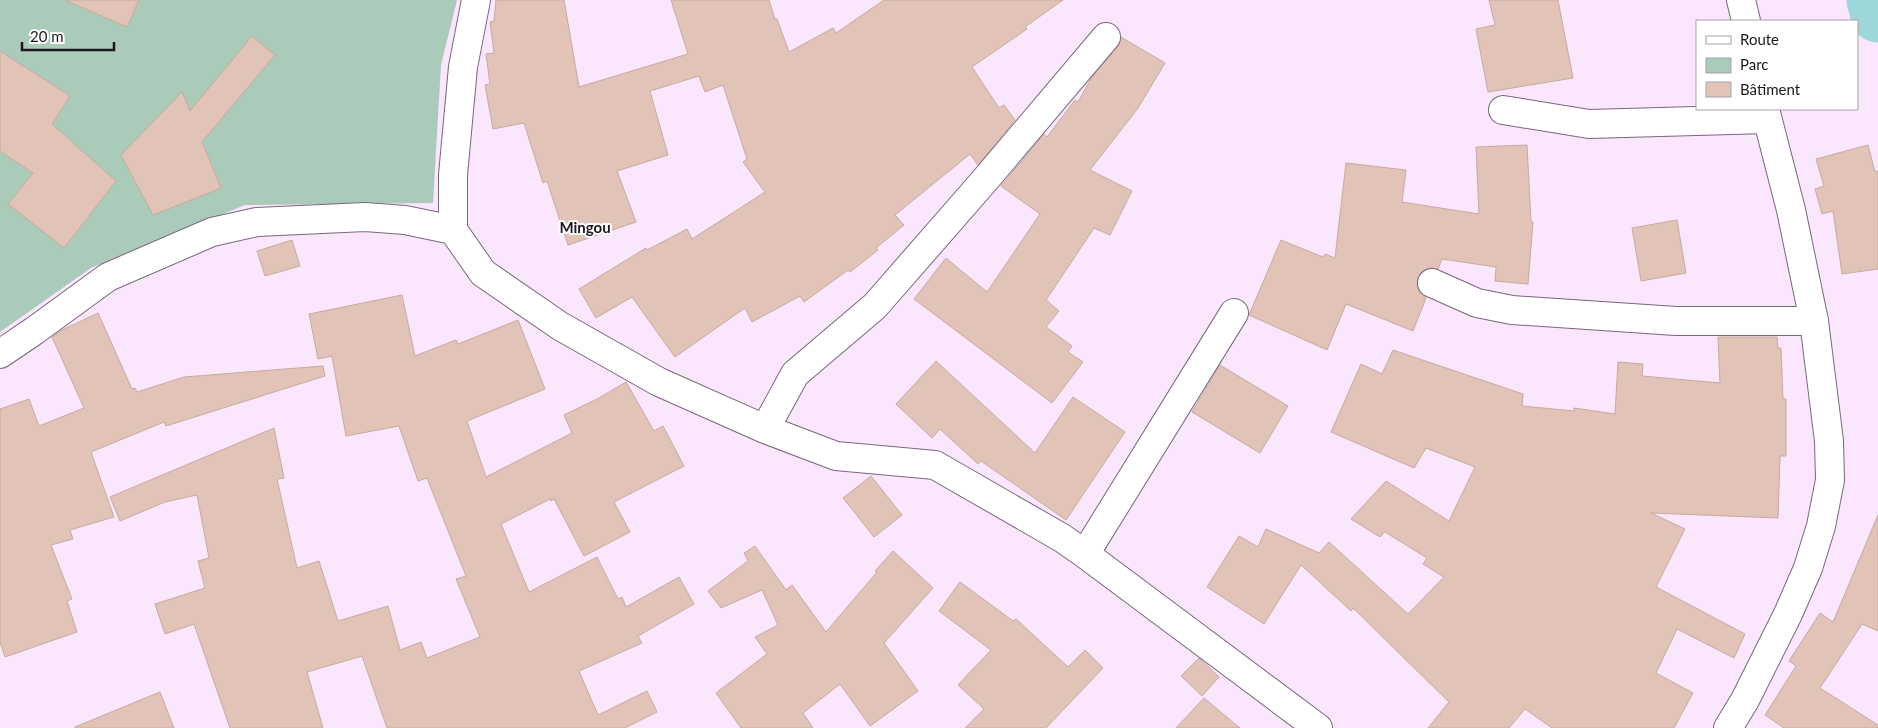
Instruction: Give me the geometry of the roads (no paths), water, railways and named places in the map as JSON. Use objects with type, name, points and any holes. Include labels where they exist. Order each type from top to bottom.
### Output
[{"type":"street","points":[[476,0],[463,67],[453,175],[453,230],[483,273],[560,326],[658,382],[765,429],[836,456],[935,465],[1062,538],[1318,728]]},
{"type":"street","points":[[1741,0],[1746,20]]},
{"type":"street","points":[[765,429],[795,374],[875,306],[1106,37]]},
{"type":"street","points":[[1503,110],[1589,124],[1766,114],[1791,210],[1814,321],[1829,442],[1830,480],[1821,526],[1808,568],[1788,614],[1745,700],[1728,728]]},
{"type":"street","points":[[0,354],[108,277],[212,232],[256,222],[365,217],[405,220],[453,230]]},
{"type":"street","points":[[1432,283],[1477,303],[1512,310],[1676,321],[1814,321]]},
{"type":"street","points":[[1085,554],[1234,312]]},
{"type":"waterway","points":[[1874,0],[1878,15]]},
{"type":"district","name":"Mingou","points":[[585,227]]}]
